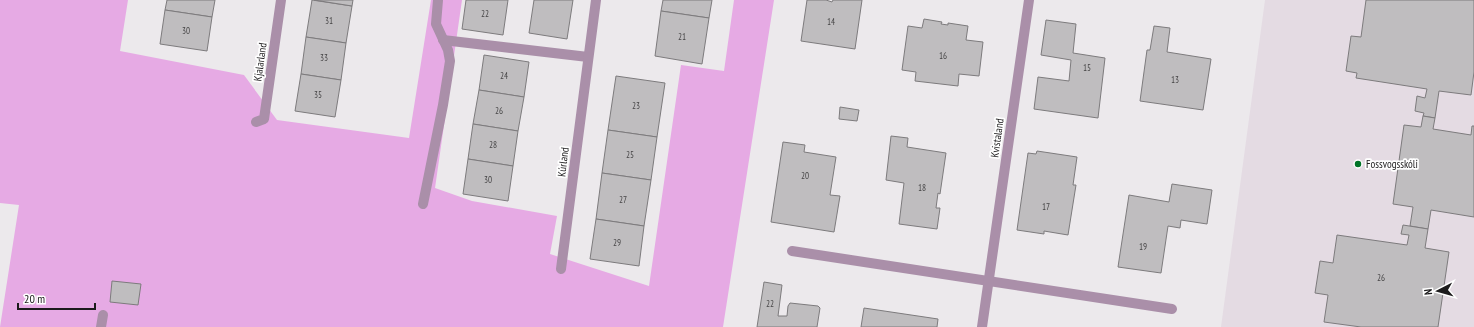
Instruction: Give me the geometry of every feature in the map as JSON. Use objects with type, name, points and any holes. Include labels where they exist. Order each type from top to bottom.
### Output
[{"type":"street","name":"Kjalarland","points":[[256,122],[264,119],[282,0]]},
{"type":"street","points":[[423,204],[449,67],[448,50],[436,24],[438,0]]},
{"type":"street","name":"Kúrland","points":[[561,268],[596,0]]},
{"type":"street","name":"Kvistaland","points":[[982,327],[1029,0]]},
{"type":"street","points":[[443,40],[588,57]]},
{"type":"street","points":[[792,251],[1172,308]]},
{"type":"street","points":[[101,327],[104,315]]},
{"type":"shaded area","points":[[0,0],[128,0],[120,51],[244,75],[277,120],[409,138],[431,0],[462,0],[435,188],[472,201],[557,216],[550,254],[649,286],[681,65],[724,71],[734,0],[774,0],[723,327],[0,327],[19,205],[0,203]]},
{"type":"shaded area","name":"Fossvogsskóli","points":[[1265,0],[1474,0],[1474,327],[1221,327]]},
{"type":"building","points":[[167,0],[215,0],[212,17],[165,10]]},
{"type":"building","points":[[312,0],[352,6],[346,43],[306,37]]},
{"type":"building","points":[[314,0],[353,0],[352,6]]},
{"type":"building","points":[[466,0],[508,0],[503,35],[462,29]]},
{"type":"building","points":[[534,0],[573,0],[567,39],[529,33]]},
{"type":"building","points":[[663,0],[712,0],[709,18],[661,11]]},
{"type":"building","points":[[807,0],[826,0],[832,2],[833,0],[862,0],[855,49],[801,41]]},
{"type":"building","points":[[1366,0],[1474,0],[1474,72],[1471,95],[1439,91],[1435,118],[1423,116],[1424,113],[1415,111],[1417,96],[1425,98],[1427,89],[1356,78],[1357,73],[1346,71],[1351,36],[1361,37]]},
{"type":"building","points":[[165,10],[212,17],[207,51],[160,44]]},
{"type":"building","points":[[661,11],[709,18],[702,64],[655,56]]},
{"type":"building","points":[[924,19],[942,22],[941,24],[948,25],[948,23],[968,26],[966,40],[983,42],[979,76],[959,74],[958,86],[915,81],[916,72],[902,70],[908,26],[922,28]]},
{"type":"building","points":[[1046,20],[1076,24],[1073,53],[1105,58],[1098,118],[1034,109],[1038,77],[1069,81],[1071,60],[1041,55]]},
{"type":"building","points":[[1154,26],[1170,28],[1167,52],[1211,59],[1203,110],[1140,101],[1147,50],[1150,50]]},
{"type":"building","points":[[306,37],[346,43],[341,80],[301,74]]},
{"type":"building","points":[[484,55],[529,62],[524,97],[479,90]]},
{"type":"building","points":[[301,74],[341,80],[335,117],[295,111]]},
{"type":"building","points":[[616,76],[665,83],[657,137],[608,130]]},
{"type":"building","points":[[479,90],[524,97],[518,131],[473,124]]},
{"type":"building","points":[[840,107],[859,110],[857,121],[839,119]]},
{"type":"building","points":[[1423,116],[1435,118],[1433,129],[1471,135],[1472,126],[1474,126],[1474,217],[1431,210],[1428,229],[1410,226],[1413,207],[1393,204],[1404,125],[1421,127]]},
{"type":"building","points":[[473,124],[518,131],[513,166],[468,159]]},
{"type":"building","points":[[608,130],[657,137],[651,180],[602,173]]},
{"type":"building","points":[[891,136],[908,138],[907,147],[946,153],[940,194],[938,193],[936,208],[940,208],[937,229],[899,224],[904,183],[886,180]]},
{"type":"building","points":[[783,142],[805,145],[804,152],[836,157],[830,195],[840,196],[834,232],[771,222]]},
{"type":"building","points":[[1037,151],[1077,157],[1073,185],[1076,185],[1068,235],[1044,231],[1044,234],[1017,230],[1028,153],[1036,154]]},
{"type":"building","points":[[468,159],[513,166],[508,201],[463,194]]},
{"type":"building","points":[[602,173],[651,180],[644,226],[596,219]]},
{"type":"building","points":[[1172,184],[1212,190],[1207,224],[1181,220],[1180,228],[1168,226],[1161,273],[1118,267],[1129,195],[1169,202]]},
{"type":"building","points":[[596,219],[644,226],[639,266],[590,259]]},
{"type":"building","points":[[1403,225],[1428,229],[1425,248],[1449,252],[1438,327],[1361,327],[1324,322],[1328,295],[1315,293],[1320,261],[1333,263],[1337,235],[1407,245],[1409,235],[1401,234]]},
{"type":"building","points":[[112,281],[141,284],[138,305],[110,302]]},
{"type":"building","points":[[764,282],[782,285],[778,316],[787,316],[788,306],[790,303],[818,306],[820,308],[817,327],[757,327]]},
{"type":"building","points":[[864,308],[938,319],[937,327],[861,327]]},
{"type":"place","name":"Fossvogsskóli","points":[[1358,164]]}]
